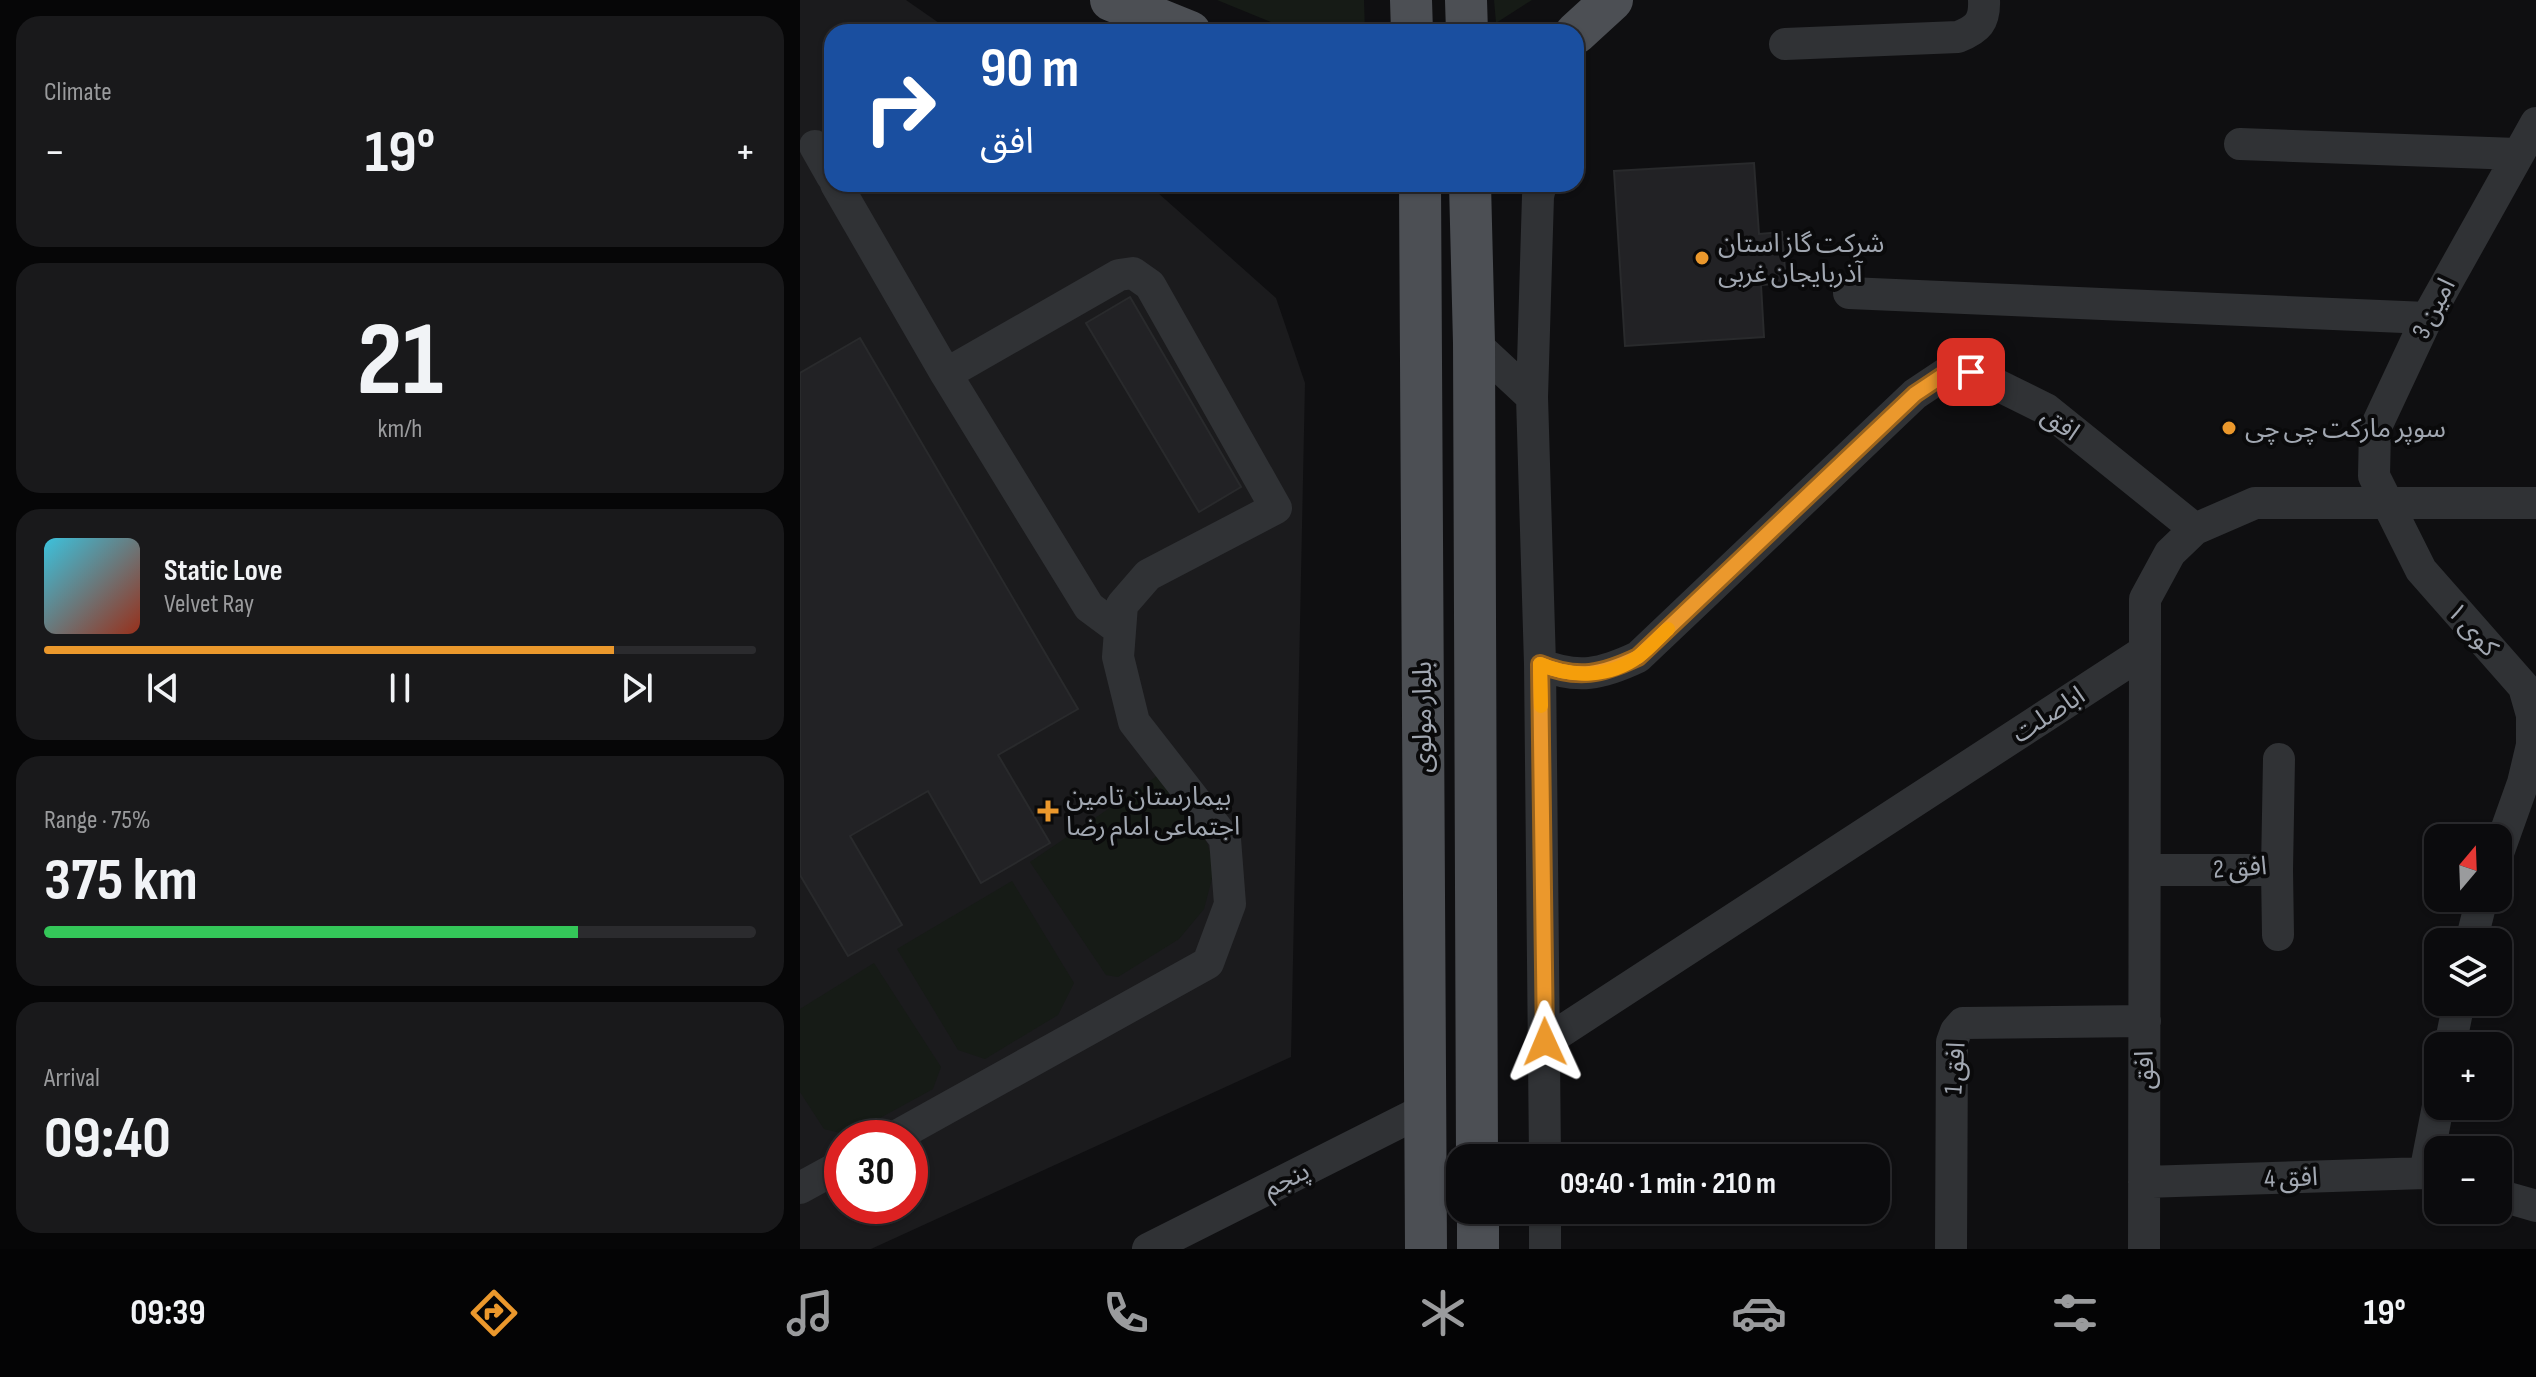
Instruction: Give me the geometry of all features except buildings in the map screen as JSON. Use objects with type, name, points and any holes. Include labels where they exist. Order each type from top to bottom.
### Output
[{"type":"main road","points":[[1111,0],[1170,24]]},
{"type":"main road","points":[[1411,0],[1412,24]]},
{"type":"main road","points":[[1466,0],[1467,24]]},
{"type":"main road","name":"بلوار مولوی","points":[[1420,192],[1426,1249]]},
{"type":"main road","name":"بلوار مولوی","points":[[1473,192],[1477,1144]]},
{"type":"main road","points":[[1478,1224],[1478,1249]]},
{"type":"street","points":[[1785,44],[1958,37],[1975,30],[1985,17],[1984,0]]},
{"type":"street","points":[[1584,40],[1597,13]]},
{"type":"street","name":"امین 3","points":[[2387,503],[2374,476],[2375,429],[2427,318],[2536,123]]},
{"type":"street","points":[[2240,144],[2517,154]]},
{"type":"street","points":[[815,146],[824,162]]},
{"type":"street","points":[[841,192],[946,374],[1089,607],[1120,630]]},
{"type":"street","points":[[1539,192],[1532,397],[1540,664],[1545,1144]]},
{"type":"street","points":[[925,1120],[1208,963],[1230,904],[1225,839],[1134,722],[1118,657],[1122,605],[1148,575],[1276,508],[1150,285],[1133,273],[1119,275],[946,374]]},
{"type":"street","points":[[1849,293],[2427,318]]},
{"type":"street","points":[[1474,343],[1532,397]]},
{"type":"street","name":"افق","points":[[1540,664],[1561,673],[1583,674],[1611,670],[1638,657],[1915,394],[1945,374],[1971,372],[2046,409],[2195,529]]},
{"type":"street","points":[[2145,651],[2145,599],[2170,553],[2195,529],[2255,503],[2536,503]]},
{"type":"street","name":"کوی ۱","points":[[2387,503],[2421,570],[2524,687],[2532,715],[2532,745],[2508,824]]},
{"type":"street","name":"افق","points":[[2144,1249],[2145,651]]},
{"type":"street","name":"اباصلت","points":[[1545,1042],[2145,651]]},
{"type":"street","name":"افق 2","points":[[2145,870],[2277,870],[2279,759]]},
{"type":"street","points":[[2277,870],[2278,935]]},
{"type":"street","name":"افق 1","points":[[1951,1249],[1952,1042],[1956,1031],[1963,1023],[2145,1021]]},
{"type":"street","name":"پنجم","points":[[1148,1249],[1424,1110]]},
{"type":"street","points":[[800,1188],[824,1175]]},
{"type":"street","name":"افق 4","points":[[2144,1182],[2424,1175]]},
{"type":"street","points":[[2512,1199],[2536,1206]]},
{"type":"street","points":[[1545,1224],[1545,1249]]},
{"type":"shaded area","name":"بیمارستان تامین اجتماعی امام رضا","points":[[800,0],[906,0],[940,24],[824,24],[824,192],[1157,192],[1276,298],[1305,383],[1291,1057],[928,1223],[928,1120],[824,1120],[824,1224],[926,1224],[871,1249],[800,1249]]},
{"type":"shaded area","points":[[1217,0],[1364,0],[1365,24],[1276,24]]},
{"type":"shaded area","points":[[1494,0],[1532,0],[1496,23]]},
{"type":"shaded area","points":[[1160,774],[1207,843],[1215,867],[1204,909],[1179,939],[1118,977],[1106,975],[1030,862]]},
{"type":"shaded area","points":[[1012,881],[1074,983],[1058,1015],[985,1059],[958,1050],[897,949]]},
{"type":"shaded area","points":[[874,963],[941,1067],[933,1089],[876,1120],[824,1120],[824,1129],[800,1092],[800,1009]]},
{"type":"slow traffic","points":[[1541,706],[1540,664],[1561,673],[1611,670],[1638,657],[1668,629]]},
{"type":"place","name":"شرکت گاز استان آذربایجان غربی","points":[[1702,258]]},
{"type":"place","name":"سوپر مارکت چی چی","points":[[2229,428]]},
{"type":"place","name":"بیمارستان تامین اجتماعی امام رضا","points":[[1048,811]]},
{"type":"route","points":[[1545,1042],[1540,664],[1561,673],[1583,674],[1611,670],[1638,657],[1915,394],[1945,374],[1971,372]]}]
